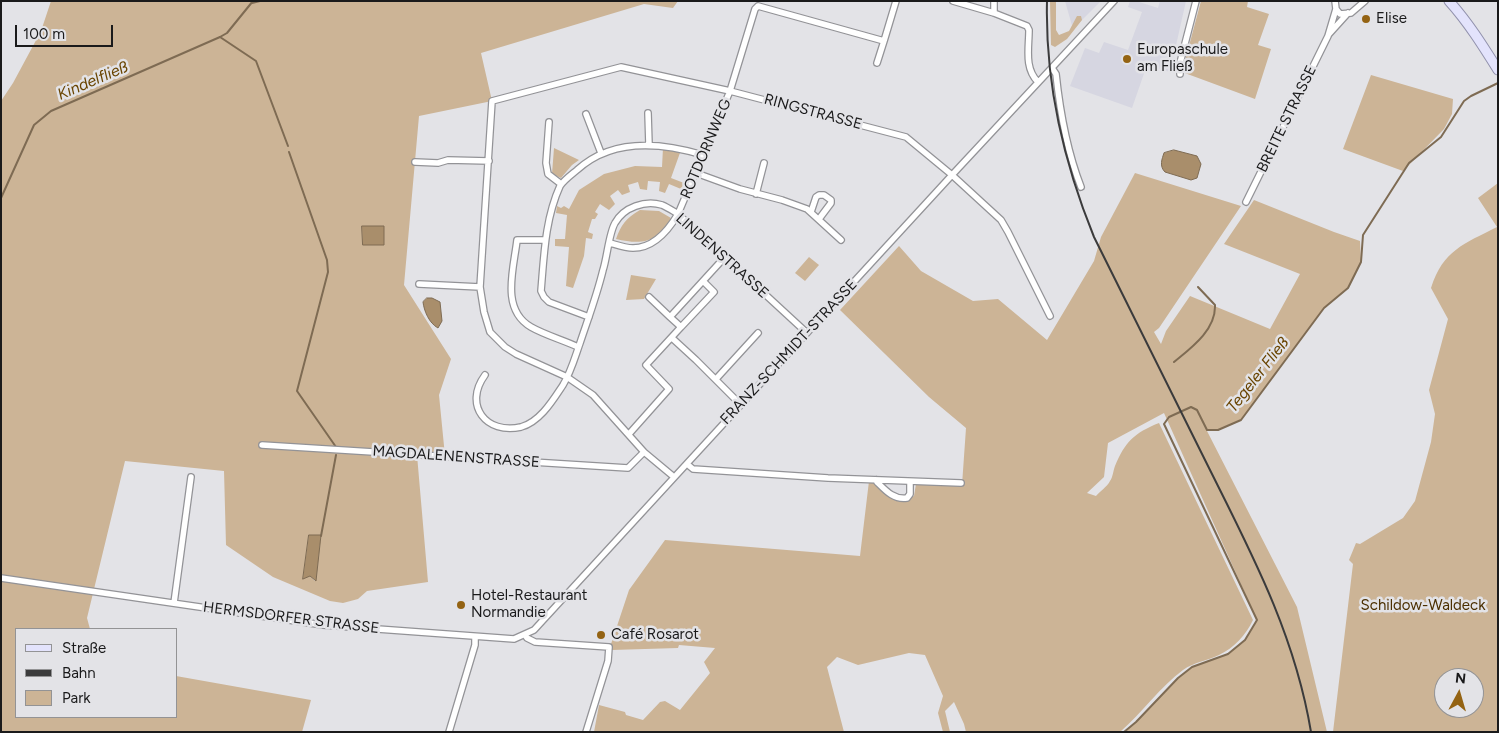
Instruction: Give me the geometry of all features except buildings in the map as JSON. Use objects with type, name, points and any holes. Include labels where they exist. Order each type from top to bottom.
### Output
[{"type":"main road","points":[[1448,1],[1460,13],[1498,70]]},
{"type":"street","points":[[877,63],[896,1]]},
{"type":"street","points":[[953,1],[994,13],[1027,26],[1029,30],[1028,67],[1033,78],[1038,82]]},
{"type":"street","points":[[994,1],[994,13]]},
{"type":"street","name":"FRANZ-SCHMIDT-STRASSE","points":[[525,635],[534,630],[1114,1]]},
{"type":"street","points":[[1180,74],[1180,63],[1196,1]]},
{"type":"street","name":"BREITE STRASSE","points":[[1246,202],[1328,36],[1336,9],[1335,1]]},
{"type":"street","name":"BREITE STRASSE","points":[[1328,36],[1348,14],[1364,1]]},
{"type":"street","name":"ROTDORNWEG","points":[[610,243],[632,248],[649,245],[669,229],[678,214],[730,91],[755,9],[758,6],[884,41]]},
{"type":"street","points":[[1336,9],[1340,14],[1348,14]]},
{"type":"street","name":"RINGSTRASSE","points":[[489,161],[492,101],[621,67],[730,91],[906,136],[1001,220],[1050,316]]},
{"type":"street","points":[[1052,68],[1056,74],[1064,128],[1081,186]]},
{"type":"street","points":[[648,113],[649,145]]},
{"type":"street","points":[[586,114],[601,153]]},
{"type":"street","points":[[548,122],[546,163],[548,174],[561,184]]},
{"type":"street","points":[[589,317],[548,302],[541,291],[551,212],[561,184],[580,167],[601,153],[632,146],[649,145],[684,149],[703,155]]},
{"type":"street","points":[[415,162],[438,163],[448,160],[489,161],[480,286],[484,312],[490,332],[505,347],[516,354],[567,377],[593,395],[644,452],[674,477]]},
{"type":"street","points":[[756,194],[764,163]]},
{"type":"street","points":[[696,173],[756,194],[782,200],[811,212],[841,240]]},
{"type":"street","points":[[811,212],[816,197],[819,195],[829,197],[831,203],[819,219]]},
{"type":"street","name":"LINDENSTRASSE","points":[[485,375],[478,385],[475,398],[478,411],[487,421],[502,428],[522,427],[535,419],[553,401],[567,377],[589,317],[604,270],[615,223],[629,209],[644,203],[662,205],[678,214],[807,333]]},
{"type":"street","points":[[546,240],[518,240],[511,296],[514,307],[521,319],[530,326],[578,347]]},
{"type":"street","points":[[670,317],[724,258]]},
{"type":"street","points":[[629,434],[669,389],[646,365],[714,292],[703,281]]},
{"type":"street","points":[[419,284],[480,286]]},
{"type":"street","points":[[649,297],[681,327]]},
{"type":"street","points":[[716,379],[758,333]]},
{"type":"street","points":[[672,338],[741,405]]},
{"type":"street","name":"MAGDALENENSTRASSE","points":[[262,445],[628,468],[644,452]]},
{"type":"street","points":[[687,464],[693,469],[910,482],[961,483]]},
{"type":"street","points":[[174,603],[192,477]]},
{"type":"street","points":[[876,480],[892,495],[901,499],[907,498],[910,494],[910,482]]},
{"type":"street","name":"HERMSDORFER STRASSE","points":[[1,578],[323,625],[514,639],[525,635],[535,642],[609,647],[608,660],[586,732]]},
{"type":"street","points":[[449,732],[475,645],[475,637]]},
{"type":"shaded area","points":[[1065,1],[1101,1],[1073,29]]},
{"type":"shaded area","name":"Europaschule am Fließ","points":[[1130,1],[1158,8],[1160,1],[1186,1],[1170,72],[1147,65],[1132,108],[1070,86],[1085,48],[1099,53],[1104,42],[1128,50],[1142,12],[1128,7]]},
{"type":"shaded area","points":[[1174,150],[1197,156],[1201,164],[1197,178],[1191,180],[1163,170],[1162,160],[1164,153]]},
{"type":"shaded area","points":[[362,226],[384,226],[384,245],[363,245]]},
{"type":"shaded area","points":[[427,298],[440,302],[442,321],[438,328],[432,323],[426,313],[423,302]]},
{"type":"shaded area","points":[[309,535],[321,535],[316,581],[310,576],[303,579]]},
{"type":"green space","points":[[51,1],[678,1],[673,8],[644,4],[481,53],[492,101],[419,116],[404,285],[451,359],[439,395],[445,456],[417,455],[428,582],[367,591],[358,599],[343,603],[330,601],[273,577],[226,545],[224,471],[125,461],[87,618],[90,628],[15,628],[15,718],[178,718],[178,676],[311,700],[302,732],[1,732],[1,101],[41,31]],"holes":[[[309,535],[321,535],[315,581],[310,576]]]},
{"type":"green space","points":[[1050,1],[1056,1],[1056,30],[1059,35],[1069,31],[1077,16],[1081,16],[1082,20],[1067,39],[1055,47],[1051,45]]},
{"type":"green space","points":[[1201,1],[1248,1],[1247,7],[1269,14],[1258,45],[1271,49],[1255,99],[1182,72]]},
{"type":"green space","points":[[1371,75],[1453,99],[1452,114],[1444,129],[1403,171],[1343,149]]},
{"type":"green space","points":[[554,148],[579,160],[561,178],[552,174]]},
{"type":"green space","points":[[663,148],[681,150],[671,178],[684,183],[681,189],[669,184],[665,193],[659,191],[660,182],[648,181],[647,190],[640,189],[638,182],[628,185],[630,192],[622,195],[618,190],[610,196],[615,204],[609,210],[600,204],[595,212],[598,214],[595,219],[592,219],[588,232],[593,234],[592,239],[586,238],[584,256],[573,288],[566,286],[569,247],[555,246],[555,239],[565,239],[567,215],[556,213],[557,206],[561,208],[564,206],[569,209],[579,190],[604,174],[635,166],[662,167]]},
{"type":"green space","points":[[1135,173],[1241,206],[1159,328],[1154,332],[1161,344],[1166,331],[1190,296],[1270,329],[1300,274],[1224,244],[1254,200],[1360,241],[1361,262],[1348,288],[1324,308],[1241,420],[1218,430],[1207,431],[1297,607],[1327,732],[1124,732],[1178,678],[1192,667],[1228,654],[1245,640],[1257,620],[1164,413],[1108,443],[1104,477],[1087,493],[1096,496],[1109,483],[1119,458],[1131,439],[1159,423],[1253,620],[1247,631],[1235,645],[1214,657],[1187,667],[1159,692],[1120,732],[966,732],[954,702],[945,711],[950,732],[943,732],[938,713],[943,696],[925,655],[909,653],[858,665],[837,657],[827,667],[844,732],[594,732],[599,705],[625,712],[626,715],[643,720],[660,702],[665,701],[680,710],[710,673],[704,662],[715,648],[679,645],[678,648],[612,650],[611,644],[629,590],[665,540],[860,556],[869,481],[880,486],[887,495],[897,500],[904,500],[914,496],[916,484],[962,485],[966,428],[929,397],[840,310],[899,246],[921,271],[973,301],[998,299],[1047,340],[1094,261],[1101,237]]},
{"type":"green space","name":"Schildow-Waldeck","points":[[1498,183],[1498,732],[1333,732],[1353,564],[1349,560],[1356,543],[1360,544],[1403,518],[1415,501],[1431,442],[1435,414],[1429,390],[1448,319],[1431,288],[1436,275],[1448,256],[1465,244],[1497,227],[1478,198]]},
{"type":"green space","points":[[640,210],[659,211],[671,218],[661,233],[648,240],[634,242],[616,239],[625,222]]},
{"type":"green space","points":[[809,257],[819,265],[805,281],[795,273]]},
{"type":"green space","points":[[631,275],[656,279],[644,299],[626,300]]},
{"type":"waterway","name":"Kindelfließ","points":[[1,198],[34,125],[51,111],[220,37],[227,33],[253,1]]},
{"type":"waterway","name":"Kindelfließ","points":[[252,3],[260,1]]},
{"type":"waterway","points":[[220,37],[256,61],[288,146]]},
{"type":"waterway","name":"Tegeler Fließ","points":[[1124,732],[1178,678],[1192,667],[1228,654],[1245,640],[1257,620],[1164,424],[1169,417],[1191,407],[1197,410],[1207,430],[1218,430],[1241,420],[1324,308],[1348,288],[1361,262],[1363,235],[1409,163],[1441,137],[1464,101],[1498,83]]},
{"type":"waterway","points":[[289,152],[327,260],[328,272],[297,391],[336,447]]},
{"type":"waterway","points":[[1174,362],[1201,338],[1214,314],[1215,305],[1198,287]]},
{"type":"waterway","points":[[321,536],[336,455]]},
{"type":"railway","points":[[1047,1],[1049,62],[1058,121],[1073,180],[1083,208],[1094,237],[1241,532],[1270,596],[1294,662],[1304,696],[1311,732]]},
{"type":"place","name":"Elise","points":[[1366,19]]},
{"type":"place","name":"Europaschule am Fließ","points":[[1127,59]]},
{"type":"place","name":"Hotel-Restaurant Normandie","points":[[461,605]]},
{"type":"place","name":"Café Rosarot","points":[[601,635]]}]
